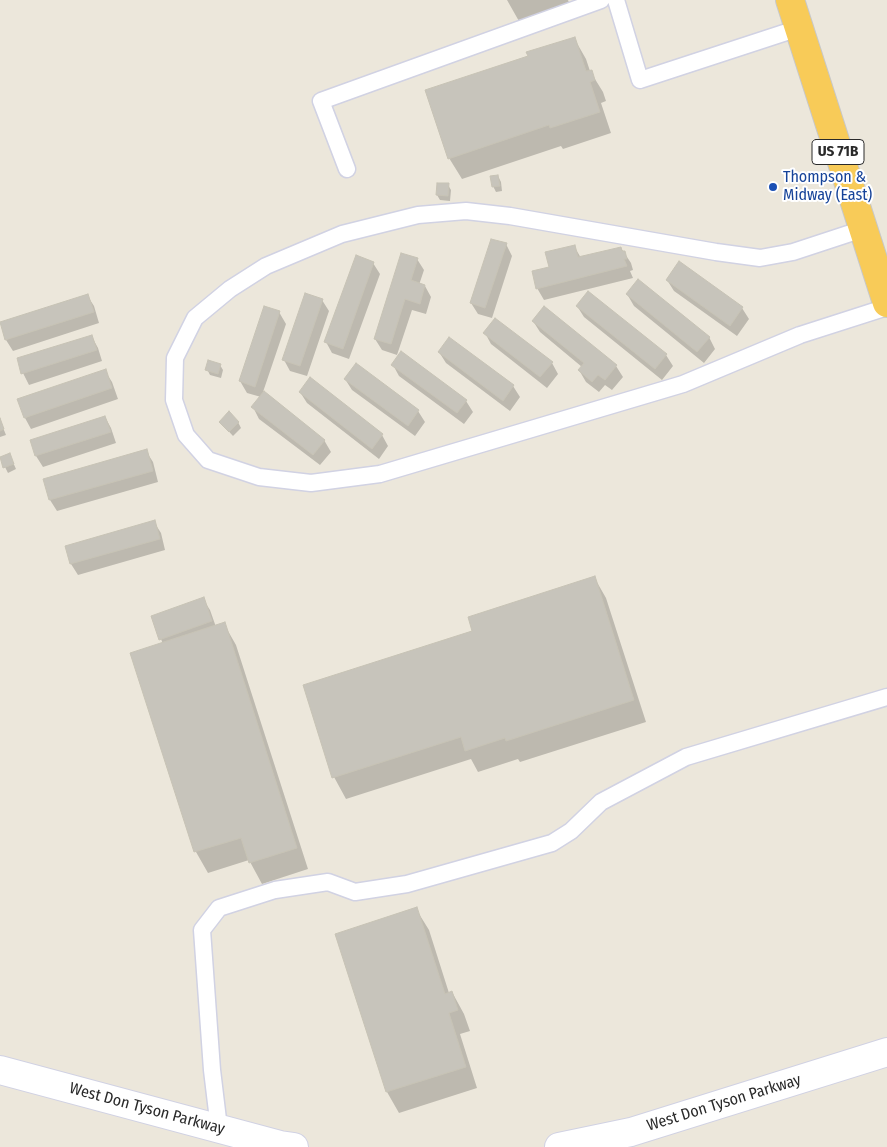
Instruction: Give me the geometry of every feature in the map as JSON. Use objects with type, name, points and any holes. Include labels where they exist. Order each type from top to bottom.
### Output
[{"type":"highway","name":"US 71B","points":[[790,0],[887,305]]},
{"type":"main road","name":"West Don Tyson Parkway","points":[[559,1147],[631,1132],[887,1052]]},
{"type":"main road","name":"West Don Tyson Parkway","points":[[0,1070],[280,1145],[294,1147]]},
{"type":"lane","points":[[346,170],[321,101],[601,0]]},
{"type":"lane","points":[[616,0],[640,80],[799,28]]},
{"type":"lane","points":[[863,229],[793,252],[760,258],[510,216],[466,211],[418,215],[342,234],[266,266],[230,289],[195,318],[175,358],[174,400],[186,434],[208,460],[259,477],[311,483],[350,478],[389,471],[683,384],[800,335],[887,305]]},
{"type":"lane","points":[[219,1128],[212,1070],[202,930],[219,908],[276,890],[328,882],[355,892],[407,884],[552,843],[571,831],[601,802],[686,757],[887,697]]},
{"type":"building","points":[[575,37],[586,71],[592,70],[595,80],[590,82],[600,112],[550,128],[549,125],[448,159],[425,90],[528,56],[526,52]]},
{"type":"building","points":[[498,175],[500,186],[492,187],[490,176]]},
{"type":"building","points":[[437,183],[449,183],[448,196],[436,195]]},
{"type":"building","points":[[491,239],[507,243],[485,308],[470,303]]},
{"type":"building","points":[[575,245],[578,257],[621,247],[622,251],[625,251],[627,259],[624,259],[627,266],[536,289],[532,271],[549,267],[545,252]]},
{"type":"building","points":[[401,253],[418,258],[411,280],[425,285],[420,304],[405,299],[391,344],[374,339]]},
{"type":"building","points":[[356,255],[374,262],[343,349],[324,342]]},
{"type":"building","points":[[679,261],[743,307],[730,326],[666,280]]},
{"type":"building","points":[[638,279],[710,337],[697,352],[626,294]]},
{"type":"building","points":[[588,291],[667,354],[655,369],[576,306]]},
{"type":"building","points":[[305,293],[323,299],[300,366],[282,360]]},
{"type":"building","points":[[88,294],[94,312],[5,340],[0,322]]},
{"type":"building","points":[[264,306],[280,311],[255,387],[239,381]]},
{"type":"building","points":[[544,306],[617,365],[605,380],[598,375],[592,382],[578,370],[584,363],[532,321]]},
{"type":"building","points":[[495,318],[553,362],[540,377],[483,333]]},
{"type":"building","points":[[92,335],[97,350],[21,374],[17,358]]},
{"type":"building","points":[[449,337],[514,385],[503,401],[438,352]]},
{"type":"building","points":[[401,351],[467,400],[457,413],[391,365]]},
{"type":"building","points":[[208,360],[221,364],[218,374],[205,370]]},
{"type":"building","points":[[356,363],[419,410],[408,426],[344,379]]},
{"type":"building","points":[[106,369],[112,388],[24,418],[17,399]]},
{"type":"building","points":[[310,377],[383,434],[372,449],[299,392]]},
{"type":"building","points":[[264,391],[325,440],[313,455],[251,407]]},
{"type":"building","points":[[229,411],[239,422],[229,432],[219,422]]},
{"type":"building","points":[[105,416],[111,432],[35,456],[30,440]]},
{"type":"building","points":[[0,418],[4,429],[0,431]]},
{"type":"building","points":[[147,449],[153,471],[49,500],[43,479]]},
{"type":"building","points":[[10,453],[14,464],[3,468],[0,457]]},
{"type":"building","points":[[155,520],[160,539],[70,564],[65,546]]},
{"type":"building","points":[[595,576],[634,700],[506,741],[505,738],[465,751],[461,737],[332,778],[303,685],[472,631],[468,617]]},
{"type":"building","points":[[204,597],[212,621],[159,640],[151,616]]},
{"type":"building","points":[[225,622],[297,848],[249,863],[241,838],[194,852],[130,653]]},
{"type":"building","points":[[417,907],[445,994],[452,991],[458,1010],[449,1013],[466,1067],[386,1092],[335,934]]},
{"type":"place","name":"Thompson & Midway (East)","points":[[773,187]]}]
